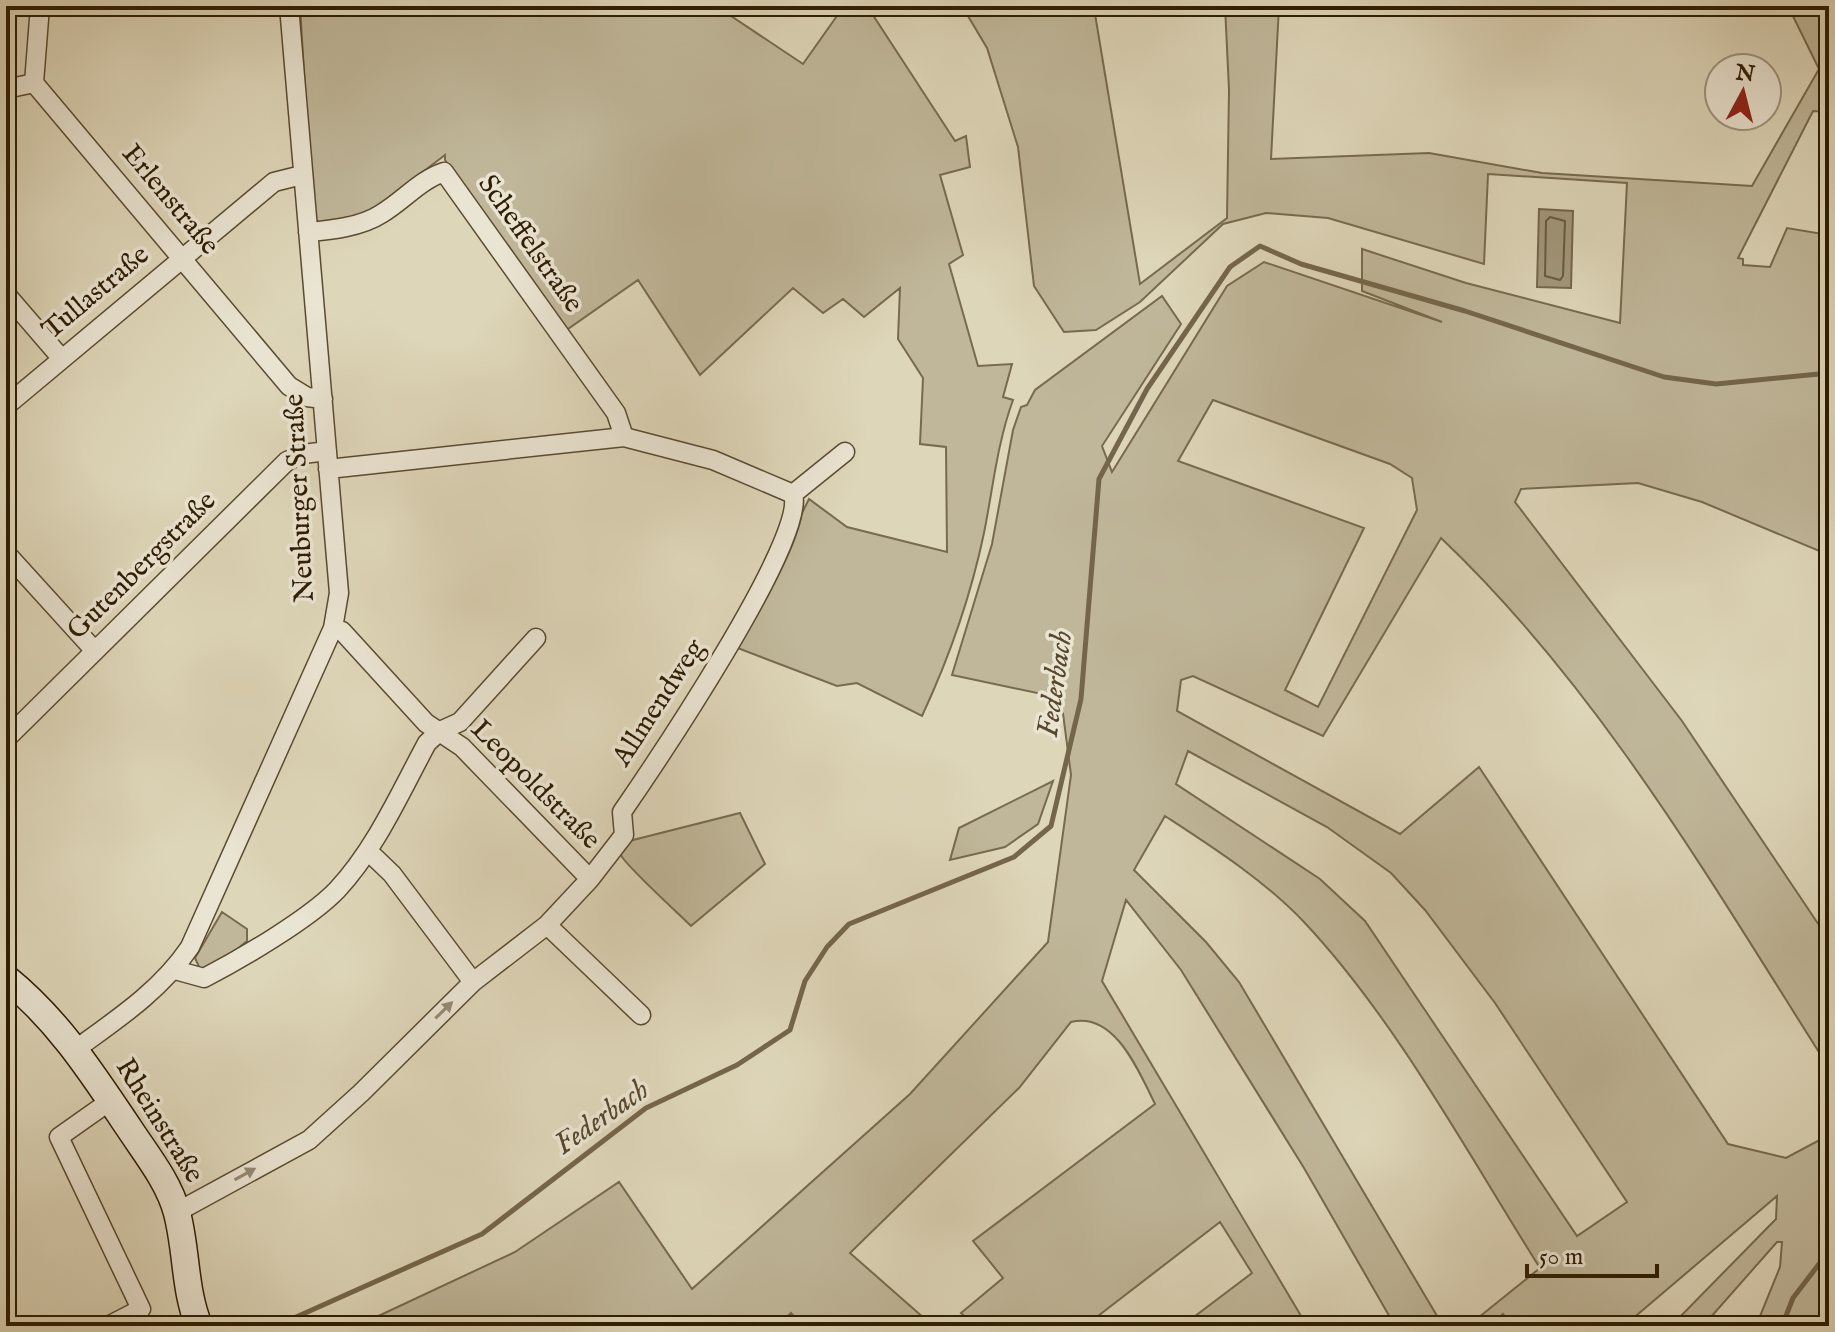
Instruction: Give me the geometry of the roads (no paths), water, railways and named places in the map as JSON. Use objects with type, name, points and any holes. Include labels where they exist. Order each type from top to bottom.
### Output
[{"type":"main road","name":"Rheinstraße","points":[[6,978],[41,1008],[76,1049],[156,1169],[177,1212],[185,1277],[199,1326]]},
{"type":"street","points":[[6,89],[34,83],[40,6]]},
{"type":"street","name":"Neuburger Straße","points":[[76,1049],[136,1006],[175,970],[190,947],[333,628],[339,593],[289,6]]},
{"type":"street","name":"Erlenstraße","points":[[34,83],[289,386],[307,397],[323,399]]},
{"type":"street","name":"Scheffelstraße","points":[[308,232],[335,229],[379,216],[433,176],[444,172],[616,413],[624,437]]},
{"type":"street","name":"Tullastraße","points":[[6,406],[274,182],[302,175]]},
{"type":"street","points":[[6,294],[62,359]]},
{"type":"street","points":[[327,460],[624,437],[713,460],[793,494],[845,452]]},
{"type":"street","name":"Gutenbergstraße","points":[[6,739],[287,461],[303,454],[327,460]]},
{"type":"street","name":"Allmendweg","points":[[177,1212],[309,1140],[473,982],[547,925],[590,879],[624,835],[622,812],[677,731],[736,632],[783,542],[792,514],[793,494]]},
{"type":"street","points":[[6,553],[95,651]]},
{"type":"street","name":"Leopoldstraße","points":[[333,628],[342,631],[426,723],[462,747],[590,879]]},
{"type":"street","name":"Leopoldstraße","points":[[175,970],[204,978],[248,954],[336,892],[368,851],[427,743],[440,731],[460,722],[536,638]]},
{"type":"street","points":[[368,851],[392,874],[473,982]]},
{"type":"street","points":[[547,925],[641,1015]]},
{"type":"street","points":[[108,1326],[141,1309],[59,1137],[110,1101]]},
{"type":"water","points":[[1539,209],[1573,211],[1571,288],[1537,287]]},
{"type":"waterway","name":"Federbach","points":[[276,1326],[482,1234],[646,1108],[737,1065],[790,1030],[805,981],[827,947],[849,924],[1014,857],[1051,826],[1081,699],[1099,479],[1147,389],[1230,267],[1260,246],[1301,264],[1465,311],[1664,377],[1716,384],[1829,373]]},
{"type":"waterway","points":[[1782,1326],[1793,1298],[1829,1251]]}]
